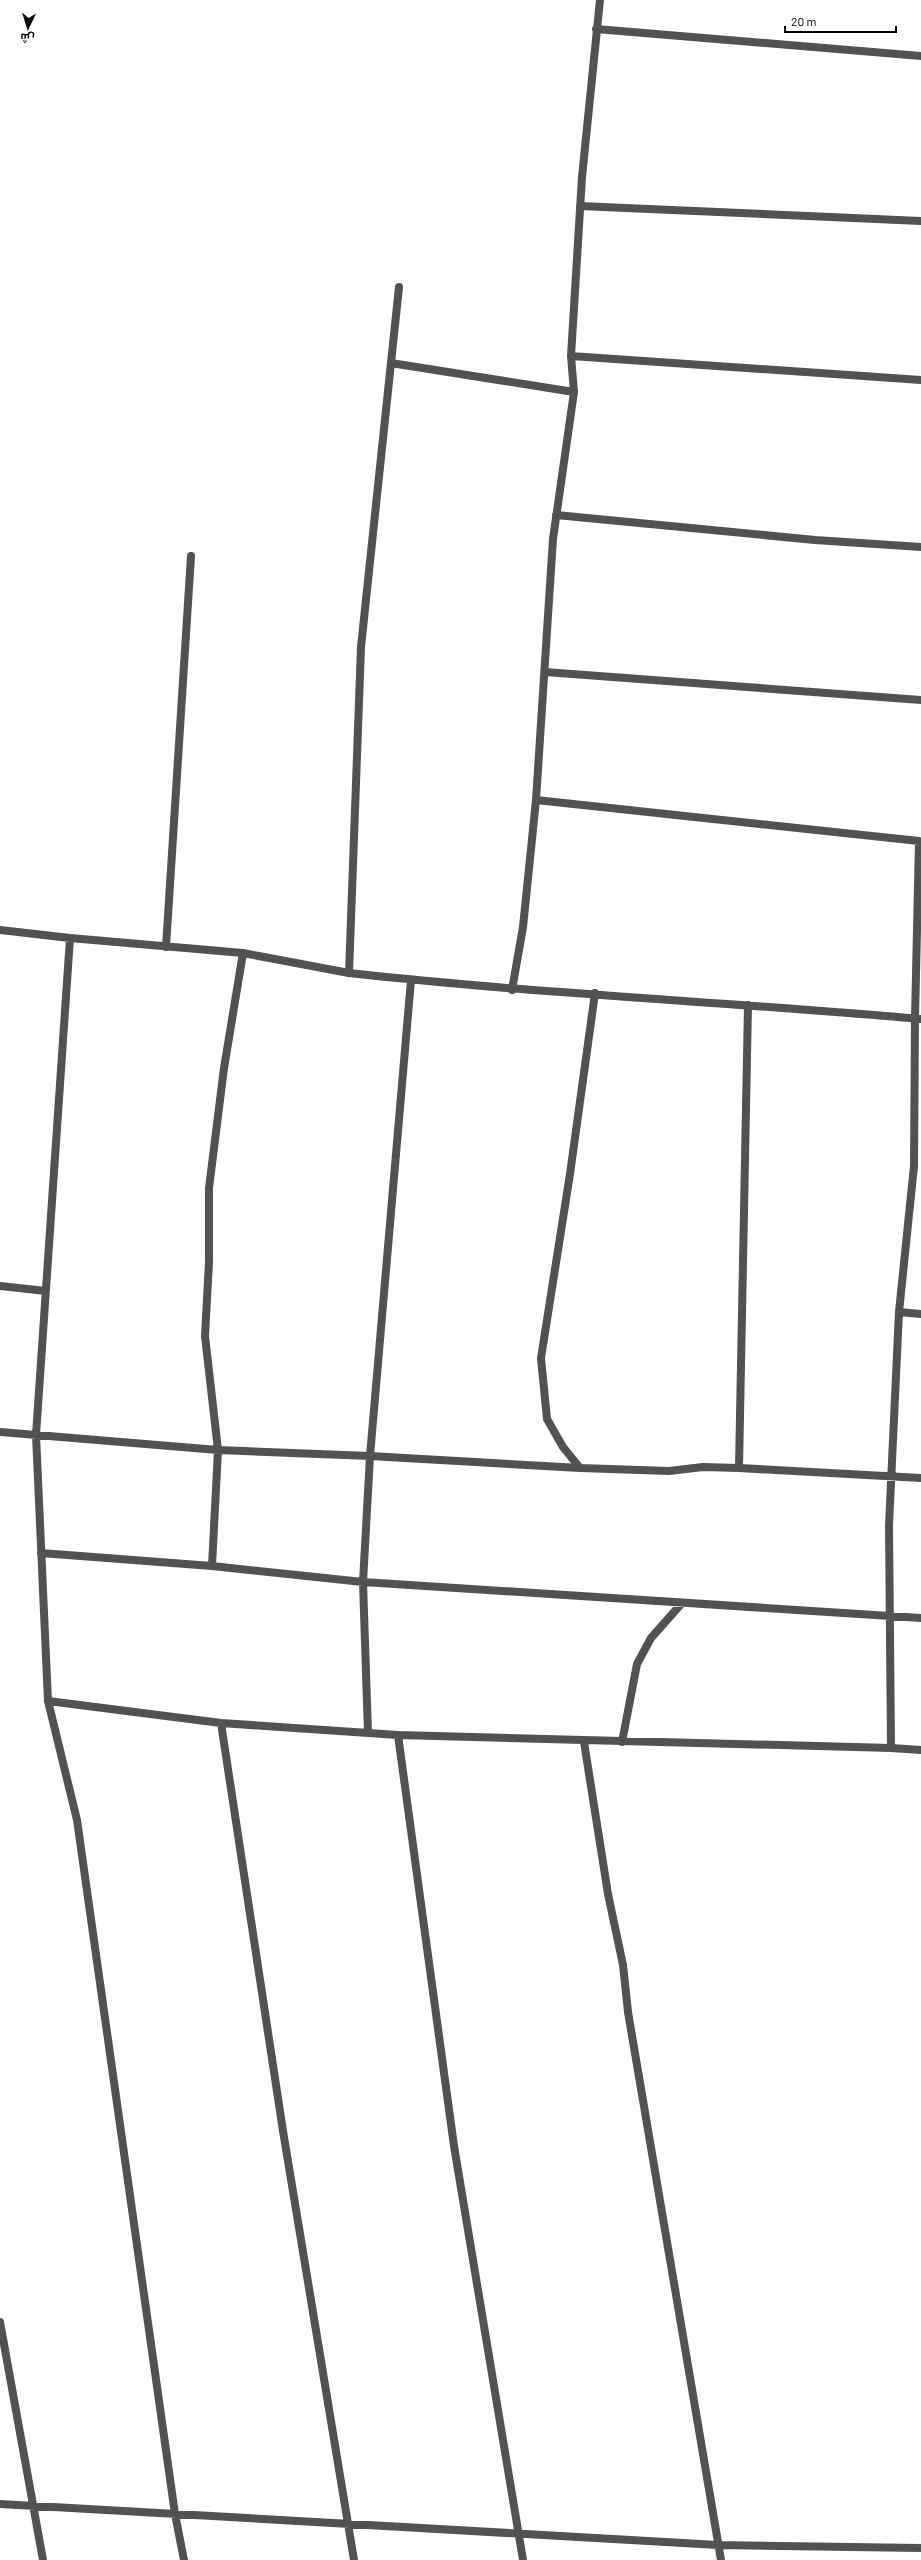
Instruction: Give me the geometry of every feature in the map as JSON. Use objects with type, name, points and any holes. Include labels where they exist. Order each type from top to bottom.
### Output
[{"type":"street","points":[[512,990],[523,927],[536,800],[556,515],[574,392],[571,356],[580,206],[600,0]]},
{"type":"street","points":[[596,29],[921,56]]},
{"type":"street","points":[[580,206],[921,221]]},
{"type":"street","points":[[348,973],[361,647],[399,287]]},
{"type":"street","points":[[571,356],[921,380]]},
{"type":"street","points":[[391,363],[574,392]]},
{"type":"street","points":[[556,515],[815,540],[921,547]]},
{"type":"street","points":[[166,947],[192,556]]},
{"type":"street","points":[[545,672],[921,700]]},
{"type":"street","points":[[536,800],[920,841],[918,1166],[899,1312],[891,1476],[888,1616],[890,1748]]},
{"type":"street","points":[[0,930],[70,938],[243,953],[348,973],[512,990],[595,993],[918,1018]]},
{"type":"street","points":[[70,938],[36,1435],[48,1701],[77,1820],[175,2514],[184,2560]]},
{"type":"street","points":[[212,1566],[218,1450],[205,1336],[209,1262],[209,1188],[224,1068],[243,953]]},
{"type":"street","points":[[368,1733],[363,1582],[370,1456],[411,980]]},
{"type":"street","points":[[580,1468],[563,1447],[547,1418],[541,1358],[570,1174],[595,993]]},
{"type":"street","points":[[739,1468],[748,1005]]},
{"type":"street","points":[[0,1286],[46,1292]]},
{"type":"street","points":[[899,1312],[921,1314]]},
{"type":"street","points":[[0,1432],[218,1450],[370,1456],[580,1468],[669,1471],[703,1467],[739,1468],[921,1478]]},
{"type":"street","points":[[41,1553],[212,1566],[363,1582],[921,1618]]},
{"type":"street","points":[[622,1742],[637,1664],[651,1638],[682,1603]]},
{"type":"street","points":[[48,1701],[221,1723],[398,1735],[584,1742],[890,1748],[921,1750]]},
{"type":"street","points":[[221,1723],[283,2131],[354,2560]]},
{"type":"street","points":[[398,1735],[454,2146],[517,2532],[523,2560]]},
{"type":"street","points":[[584,1742],[608,1894],[623,1965],[628,2012],[721,2560]]},
{"type":"street","points":[[0,2322],[43,2560]]},
{"type":"street","points":[[0,2504],[517,2532],[718,2545],[921,2548]]}]
